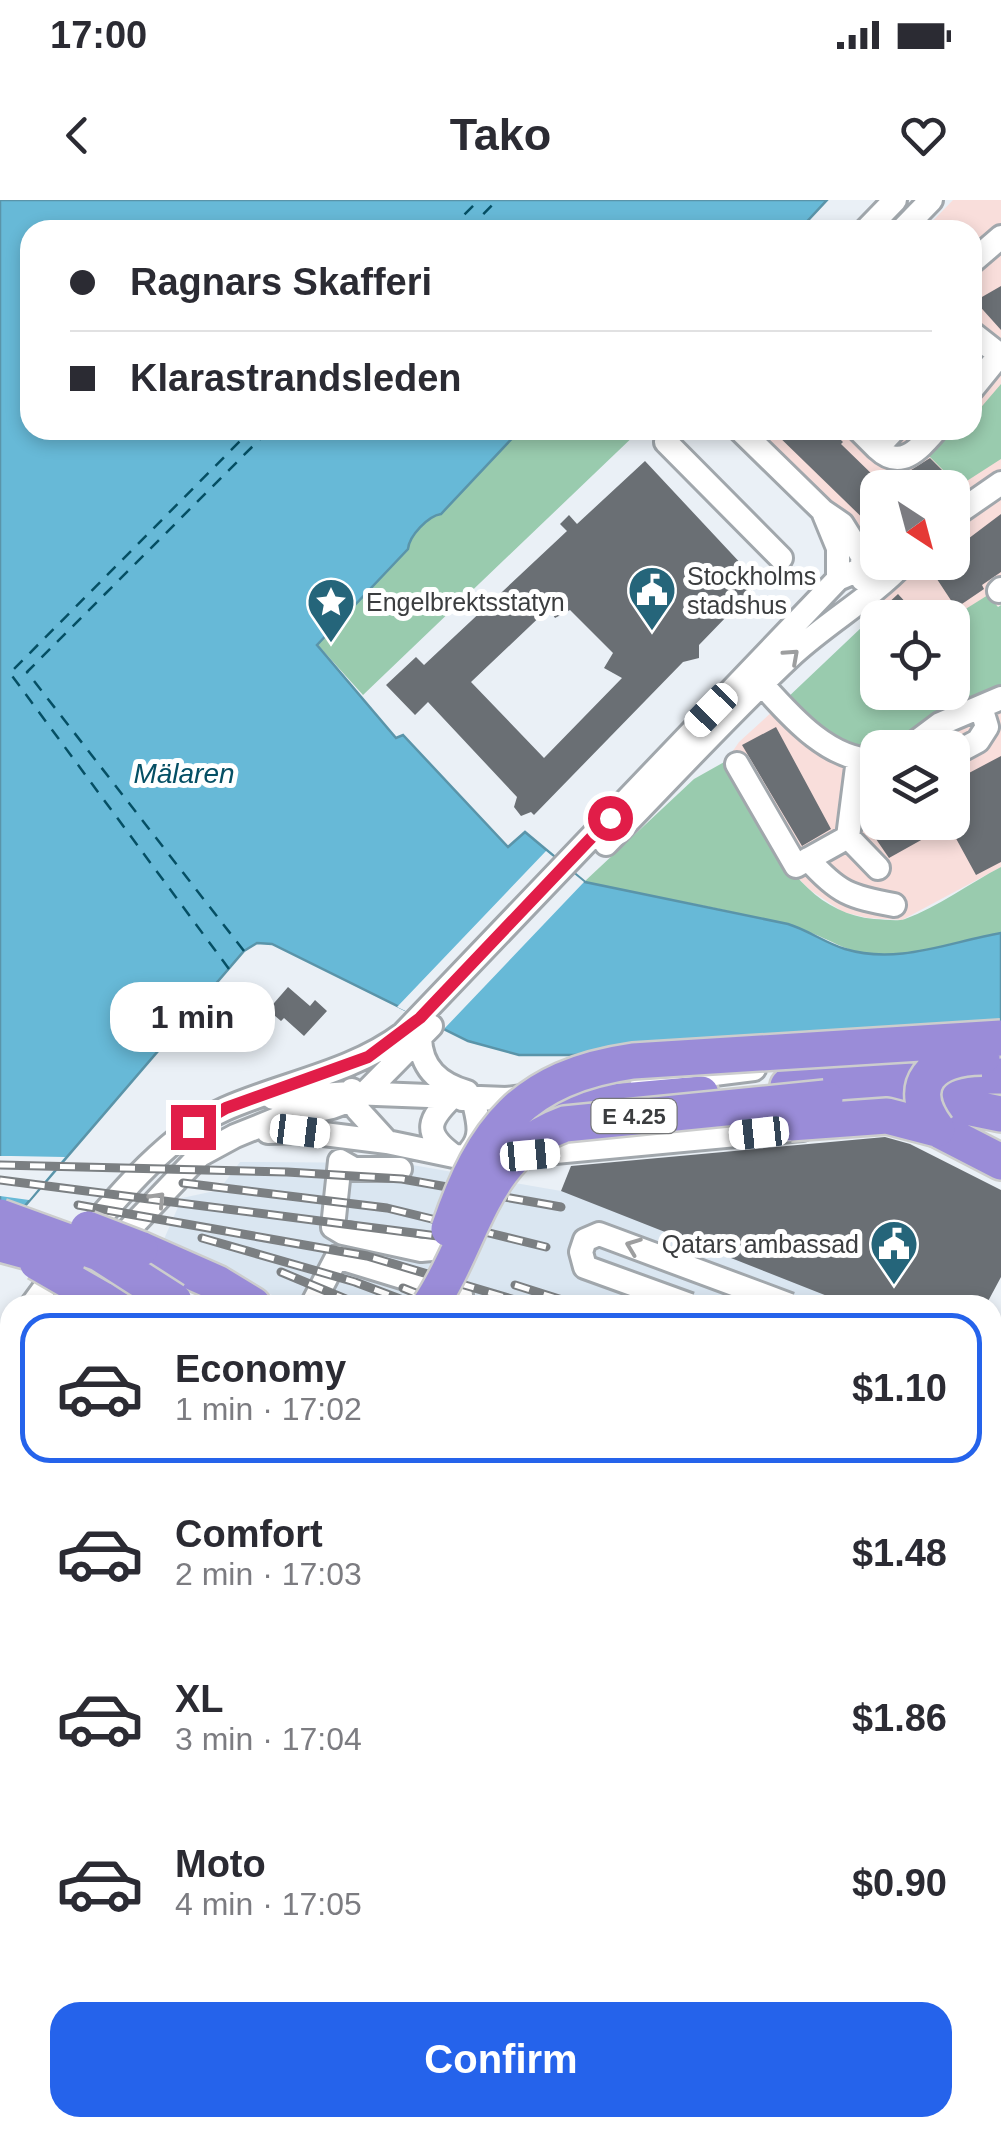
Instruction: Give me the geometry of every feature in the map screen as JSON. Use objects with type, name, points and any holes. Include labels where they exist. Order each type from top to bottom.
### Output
[{"type":"highway","points":[[440,1239],[466,1179],[494,1132],[522,1104],[571,1076],[633,1061],[1001,1038]]},
{"type":"highway","points":[[938,1130],[924,1111],[922,1092],[928,1076],[950,1060],[1001,1058]]},
{"type":"highway","name":"E 4.25","points":[[444,1295],[502,1166],[542,1132],[565,1124],[828,1090],[944,1076],[1001,1074]]},
{"type":"highway","points":[[828,1090],[952,1104],[1001,1114]]},
{"type":"highway","name":"E 4.25","points":[[413,1295],[440,1239],[490,1156],[524,1126],[544,1115],[591,1103],[828,1090],[1001,1099]]},
{"type":"highway","points":[[482,1206],[544,1152],[584,1141],[887,1116],[938,1130],[1001,1162]]},
{"type":"highway","points":[[4,1227],[80,1226],[217,1283],[237,1295]]},
{"type":"highway","points":[[4,1227],[93,1295]]},
{"type":"highway","points":[[4,1227],[128,1295]]},
{"type":"highway","points":[[4,1227],[99,1253],[164,1295]]},
{"type":"highway","points":[[128,1246],[207,1295]]},
{"type":"street","points":[[876,220],[895,200]]},
{"type":"street","points":[[912,220],[931,200]]},
{"type":"street","points":[[982,253],[1001,237]]},
{"type":"street","points":[[982,341],[998,357],[982,377]]},
{"type":"street","points":[[666,440],[780,558]]},
{"type":"street","points":[[750,440],[823,511],[842,524],[860,549]]},
{"type":"street","points":[[870,440],[887,457],[903,459],[927,440]]},
{"type":"street","points":[[878,448],[885,440]]},
{"type":"street","points":[[970,505],[1001,483]]},
{"type":"street","points":[[823,511],[838,548],[838,579]]},
{"type":"street","points":[[79,1295],[128,1246],[200,1155],[277,1119],[357,1095],[756,678],[838,579],[860,569]]},
{"type":"street","points":[[837,618],[864,580]]},
{"type":"street","points":[[756,678],[858,606],[886,580]]},
{"type":"street","points":[[756,678],[815,735],[839,752],[860,757]]},
{"type":"street","points":[[932,730],[991,702]]},
{"type":"street","points":[[970,745],[987,727],[991,702]]},
{"type":"street","points":[[737,764],[796,866],[848,838],[860,791]]},
{"type":"street","points":[[848,838],[878,868]]},
{"type":"street","points":[[808,859],[831,885],[860,898],[894,905]]},
{"type":"street","points":[[40,1295],[91,1228],[177,1140],[208,1118],[347,1065],[425,1027]]},
{"type":"street","points":[[425,1027],[425,1063],[440,1080],[504,1123],[584,1151]]},
{"type":"street","points":[[387,1142],[364,1118],[357,1080],[389,1044]]},
{"type":"street","points":[[253,1099],[357,1095],[506,1099],[856,1057],[1001,1074]]},
{"type":"street","points":[[458,1156],[444,1148],[432,1130],[435,1114],[471,1100]]},
{"type":"street","points":[[458,1156],[473,1149],[478,1139],[480,1125],[471,1100]]},
{"type":"street","points":[[235,1136],[300,1131],[458,1156],[502,1158],[896,1119],[1001,1131]]},
{"type":"street","points":[[400,1169],[354,1168],[340,1162],[348,1194],[333,1227],[343,1233],[421,1250],[440,1239]]},
{"type":"street","points":[[662,1295],[585,1267],[581,1252],[585,1240],[599,1234],[763,1295]]},
{"type":"street","points":[[324,1295],[336,1285],[337,1257],[432,1295]]},
{"type":"shaded area","points":[[953,200],[1001,200],[1001,605],[970,613],[970,600],[867,600],[876,580],[970,580],[970,470],[860,470],[860,533],[768,440],[982,440],[982,220],[934,220]]},
{"type":"shaded area","points":[[1001,689],[1001,867],[902,920],[843,912],[810,890],[783,863],[726,761],[739,742],[785,700],[860,742],[860,840],[970,840],[970,730],[919,730],[959,710],[970,710],[970,704]]},
{"type":"shaded area","points":[[240,1162],[401,1163],[561,1191],[845,1295],[272,1295],[161,1246],[182,1198],[219,1190]]},
{"type":"green space","points":[[1001,384],[1001,459],[970,479],[970,470],[943,470],[925,452],[935,440],[982,440],[982,406]]},
{"type":"green space","points":[[510,440],[630,440],[363,695],[317,644],[407,549],[420,527],[441,513]]},
{"type":"green space","points":[[988,595],[998,607],[1001,605],[1001,689],[970,704],[970,606]]},
{"type":"green space","points":[[860,629],[860,710],[959,710],[919,730],[860,730],[860,749],[842,746],[785,700]]},
{"type":"green space","points":[[726,761],[783,860],[822,900],[846,913],[901,920],[1001,867],[1001,933],[922,951],[873,955],[768,920],[584,882],[694,779]]},
{"type":"water","name":"Mälaren","points":[[0,200],[827,200],[808,220],[20,220],[20,440],[511,440],[441,514],[420,527],[408,549],[317,645],[396,738],[403,735],[508,847],[525,832],[585,882],[788,924],[865,953],[904,953],[1001,933],[1001,1025],[574,1055],[519,1055],[468,1041],[272,944],[257,943],[244,951],[0,1235]]},
{"type":"pier","points":[[546,851],[584,882],[444,1029],[397,1007]]},
{"type":"pier","points":[[0,1156],[65,1157],[29,1200],[0,1196]]},
{"type":"building","points":[[1001,286],[1001,330],[982,309],[982,297]]},
{"type":"building","points":[[782,440],[841,440],[868,470],[860,470],[860,516]]},
{"type":"building","points":[[930,458],[942,470],[911,470]]},
{"type":"building","name":"Stockholms stadshus","points":[[645,461],[759,583],[699,645],[699,658],[683,662],[534,815],[531,812],[521,816],[514,807],[517,797],[428,702],[415,715],[386,685],[416,657],[424,665],[567,531],[560,524],[569,515],[577,524]],"holes":[[[549,608],[555,618],[570,610],[613,653],[604,668],[622,678],[544,758],[471,682]]]},
{"type":"building","points":[[1001,514],[1001,572],[968,600],[951,600],[938,580],[970,580],[970,537]]},
{"type":"building","points":[[776,727],[831,829],[802,846],[742,745]]},
{"type":"building","points":[[1001,756],[1001,862],[976,875],[957,840],[970,840],[970,772]]},
{"type":"building","points":[[877,840],[921,840],[889,858]]},
{"type":"building","points":[[288,987],[310,1006],[315,1000],[327,1011],[304,1036],[268,1010]]},
{"type":"building","points":[[885,1137],[910,1144],[1001,1190],[1001,1277],[991,1295],[825,1295],[561,1191],[571,1166]]},
{"type":"ferry route","points":[[459,220],[479,200]]},
{"type":"ferry route","points":[[478,220],[497,200]]},
{"type":"ferry route","points":[[229,969],[10,673],[241,440]]},
{"type":"ferry route","points":[[244,951],[27,672],[259,440]]},
{"type":"railway","points":[[0,1165],[402,1179],[561,1207]]},
{"type":"railway","points":[[0,1180],[461,1239]]},
{"type":"railway","points":[[183,1183],[387,1208],[546,1247]]},
{"type":"railway","points":[[78,1205],[367,1256],[498,1295]]},
{"type":"railway","points":[[202,1238],[389,1295]]},
{"type":"railway","points":[[281,1272],[336,1295]]},
{"type":"railway","points":[[515,1285],[546,1295]]},
{"type":"railway","points":[[403,1288],[420,1295]]},
{"type":"place","name":"Stockholms stadshus","points":[[652,632]]},
{"type":"place","name":"Engelbrektsstatyn","points":[[331,644]]},
{"type":"place","name":"Qatars ambassad","points":[[894,1286]]},
{"type":"route","points":[[193,1127],[226,1108],[368,1057],[403,1034],[610,818]]}]
